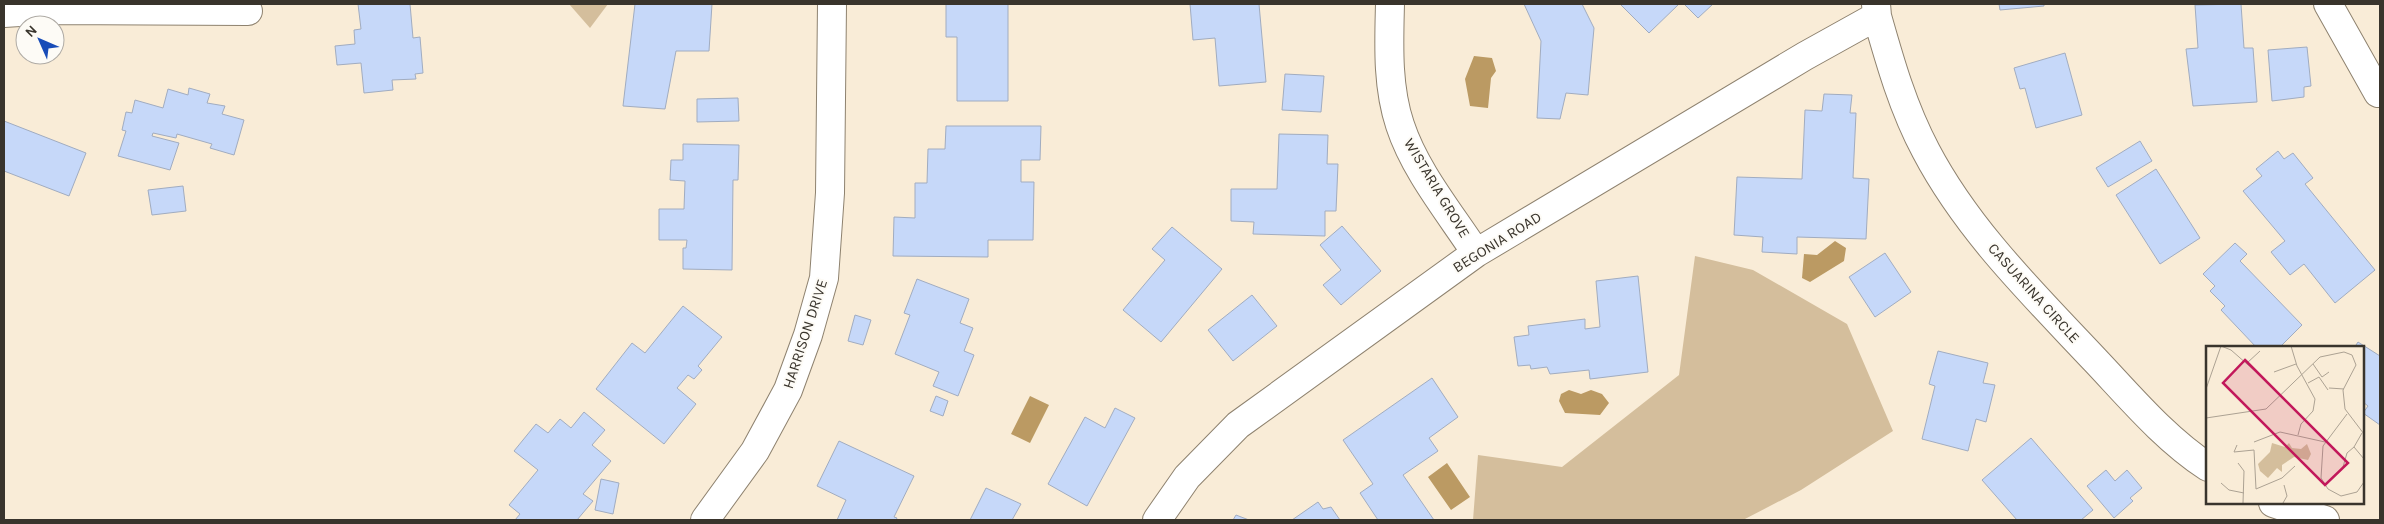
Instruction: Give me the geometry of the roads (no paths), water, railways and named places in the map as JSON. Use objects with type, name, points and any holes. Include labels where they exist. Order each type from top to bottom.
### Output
[{"type":"street","name":"HARRISON DRIVE","points":[[705,520],[755,451],[788,390],[808,334],[824,278],[830,193],[832,4]]},
{"type":"street","name":"WISTARIA GROVE","points":[[1390,4],[1389,60],[1400,126],[1420,166],[1476,252]]},
{"type":"street","points":[[2328,4],[2378,94]]},
{"type":"street","points":[[4,13],[50,7],[248,10]]},
{"type":"street","name":"BEGONIA ROAD","points":[[1156,520],[1187,477],[1238,426],[1476,252],[1805,56],[1877,10]]},
{"type":"street","name":"CASUARINA CIRCLE","points":[[1877,10],[1898,90],[1926,151],[1960,206],[2003,262],[2142,410],[2206,466]]},
{"type":"street","points":[[2276,504],[2325,520]]}]
